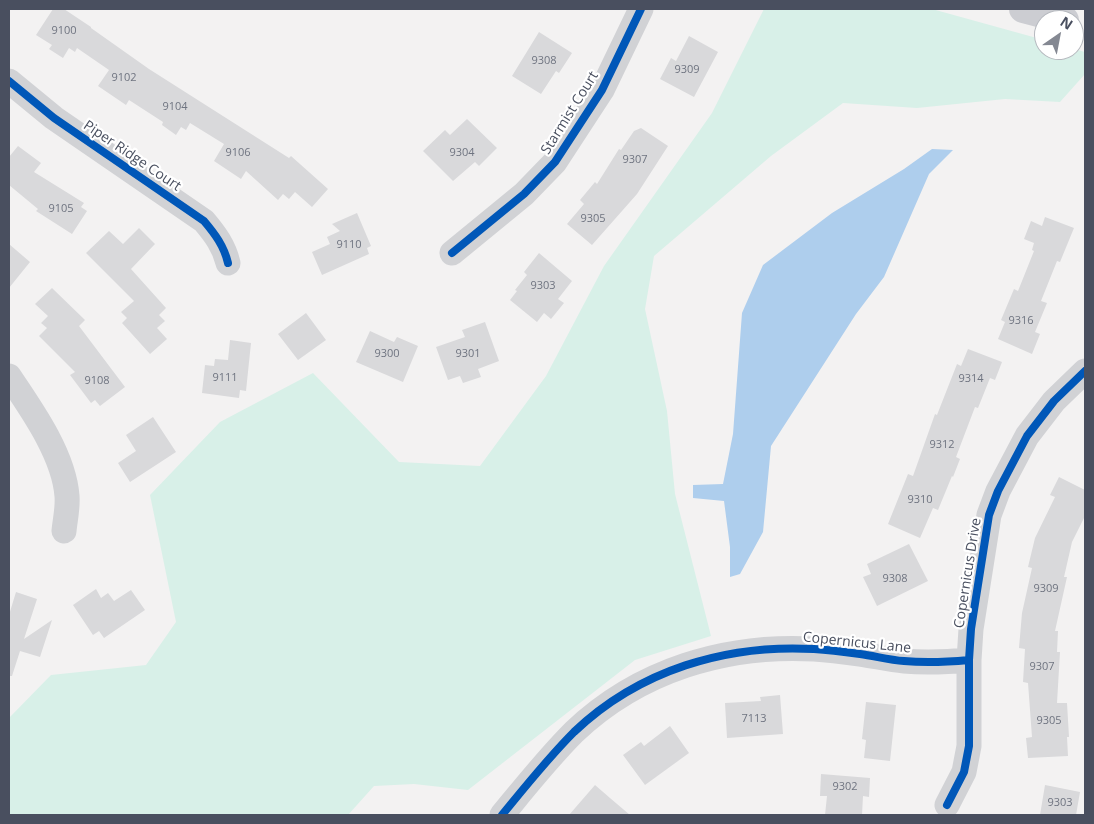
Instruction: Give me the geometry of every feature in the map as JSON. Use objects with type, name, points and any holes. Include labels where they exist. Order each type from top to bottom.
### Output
[{"type":"street","name":"Starmist Court","points":[[452,253],[524,194],[554,162],[602,90],[641,9]]},
{"type":"street","name":"Piper Ridge Court","points":[[9,81],[54,118],[204,221],[217,236],[228,263]]},
{"type":"street","name":"Copernicus Drive","points":[[946,805],[964,772],[969,746],[971,628],[989,515],[998,491],[1027,436],[1060,394],[1085,371]]},
{"type":"street","points":[[9,376],[42,428],[63,475],[67,498],[64,531]]},
{"type":"street","name":"Copernicus Lane","points":[[502,815],[536,773],[575,732],[598,713],[639,686],[690,663],[722,654],[776,648],[859,654],[902,661],[935,663],[969,660]]},
{"type":"green space","points":[[764,9],[932,9],[1034,37],[1034,60],[1084,60],[1085,52],[1085,74],[1060,102],[1005,99],[917,108],[843,103],[771,156],[654,256],[645,309],[667,411],[675,494],[711,636],[635,660],[468,790],[414,784],[374,786],[348,815],[9,815],[9,718],[51,675],[146,665],[176,622],[150,495],[220,422],[313,373],[399,462],[480,466],[546,376],[604,266],[712,113]]},
{"type":"water","points":[[932,149],[953,150],[929,174],[884,277],[856,314],[771,446],[763,532],[740,574],[730,577],[730,547],[724,501],[693,498],[693,485],[723,484],[733,434],[742,313],[763,265],[832,213],[904,169]]},
{"type":"building","points":[[53,9],[64,9],[149,69],[289,158],[291,156],[328,189],[312,207],[295,192],[289,199],[283,194],[278,200],[246,171],[241,179],[214,161],[224,144],[190,123],[186,130],[181,127],[176,135],[162,125],[163,122],[129,100],[126,105],[98,86],[109,70],[77,48],[75,52],[69,48],[63,58],[49,49],[52,45],[36,35]]},
{"type":"building","points":[[539,32],[572,53],[559,73],[556,71],[541,94],[512,76]]},
{"type":"building","points":[[689,36],[718,52],[694,97],[660,79],[671,58],[676,61]]},
{"type":"building","points":[[467,119],[497,148],[479,166],[475,162],[453,181],[423,151],[445,130],[450,135]]},
{"type":"building","points":[[641,128],[668,146],[637,194],[592,245],[567,224],[584,204],[580,200],[595,182],[597,184],[619,149],[621,150],[634,131]]},
{"type":"building","points":[[18,146],[41,163],[34,172],[84,203],[81,207],[87,211],[72,234],[36,211],[38,209],[9,185],[9,157]]},
{"type":"building","points":[[357,213],[371,246],[367,248],[369,254],[322,275],[312,252],[330,244],[327,237],[340,231],[332,224]]},
{"type":"building","points":[[1045,217],[1074,228],[1060,262],[1057,261],[1041,301],[1047,303],[1035,332],[1040,334],[1032,354],[998,339],[1005,322],[1001,320],[1014,289],[1018,291],[1034,251],[1032,250],[1034,243],[1024,239],[1031,221],[1042,226]]},
{"type":"building","points":[[139,228],[155,244],[131,269],[166,308],[159,315],[165,321],[157,328],[167,339],[150,354],[122,323],[127,318],[121,312],[134,301],[86,253],[109,231],[123,244]]},
{"type":"building","points":[[9,244],[30,262],[9,288]]},
{"type":"building","points":[[539,253],[572,281],[558,299],[564,303],[551,319],[544,313],[537,322],[510,300],[527,275],[524,272]]},
{"type":"building","points":[[52,288],[85,320],[79,326],[125,387],[100,406],[95,400],[91,403],[70,375],[75,372],[39,336],[47,328],[41,323],[48,316],[35,304]]},
{"type":"building","points":[[306,313],[326,340],[298,360],[278,334]]},
{"type":"building","points":[[485,322],[499,361],[478,369],[481,377],[463,383],[460,376],[448,380],[436,347],[465,337],[462,330]]},
{"type":"building","points":[[370,331],[394,342],[397,337],[418,346],[403,382],[356,362]]},
{"type":"building","points":[[230,340],[251,343],[246,391],[240,390],[239,398],[202,393],[205,365],[214,366],[215,359],[228,360]]},
{"type":"building","points":[[968,349],[1002,362],[995,380],[990,378],[978,408],[975,407],[956,457],[960,459],[953,477],[938,510],[933,508],[920,538],[888,524],[908,474],[913,476],[935,414],[937,415],[957,364],[961,366]]},
{"type":"building","points":[[153,417],[176,452],[130,482],[118,463],[136,451],[126,435]]},
{"type":"building","points":[[1059,477],[1085,490],[1085,516],[1072,542],[1064,577],[1067,577],[1055,631],[1058,631],[1057,652],[1060,652],[1057,703],[1067,703],[1068,756],[1028,758],[1026,738],[1032,737],[1028,683],[1023,682],[1025,649],[1019,648],[1022,613],[1032,568],[1028,567],[1035,538],[1055,497],[1050,495]]},
{"type":"building","points":[[909,544],[928,581],[877,606],[863,577],[871,574],[867,564]]},
{"type":"building","points":[[96,589],[101,598],[108,593],[114,601],[131,590],[145,610],[104,638],[99,631],[93,635],[73,605]]},
{"type":"building","points":[[16,592],[37,599],[24,639],[52,620],[40,657],[20,651],[12,676],[9,676],[9,615]]},
{"type":"building","points":[[780,695],[783,734],[727,738],[725,703],[761,701],[760,697]]},
{"type":"building","points":[[866,702],[896,705],[890,761],[864,758],[866,740],[862,739]]},
{"type":"building","points":[[670,726],[689,753],[645,785],[623,755],[641,742],[644,746]]},
{"type":"building","points":[[821,774],[870,778],[869,797],[863,796],[862,815],[825,815],[827,796],[820,796]]},
{"type":"building","points":[[595,785],[610,798],[630,815],[569,815]]},
{"type":"building","points":[[1045,785],[1080,792],[1076,815],[1040,815]]},
{"type":"cycle path","points":[[452,253],[524,194],[555,162],[602,90],[641,9]]},
{"type":"cycle path","points":[[9,81],[54,118],[204,221],[219,240],[228,263]]},
{"type":"cycle path","points":[[947,805],[964,772],[969,746],[971,629],[989,515],[998,491],[1027,436],[1054,401],[1085,371]]},
{"type":"cycle path","points":[[502,815],[564,742],[599,710],[655,677],[685,665],[749,651],[781,649],[831,650],[912,662],[969,660]]}]
